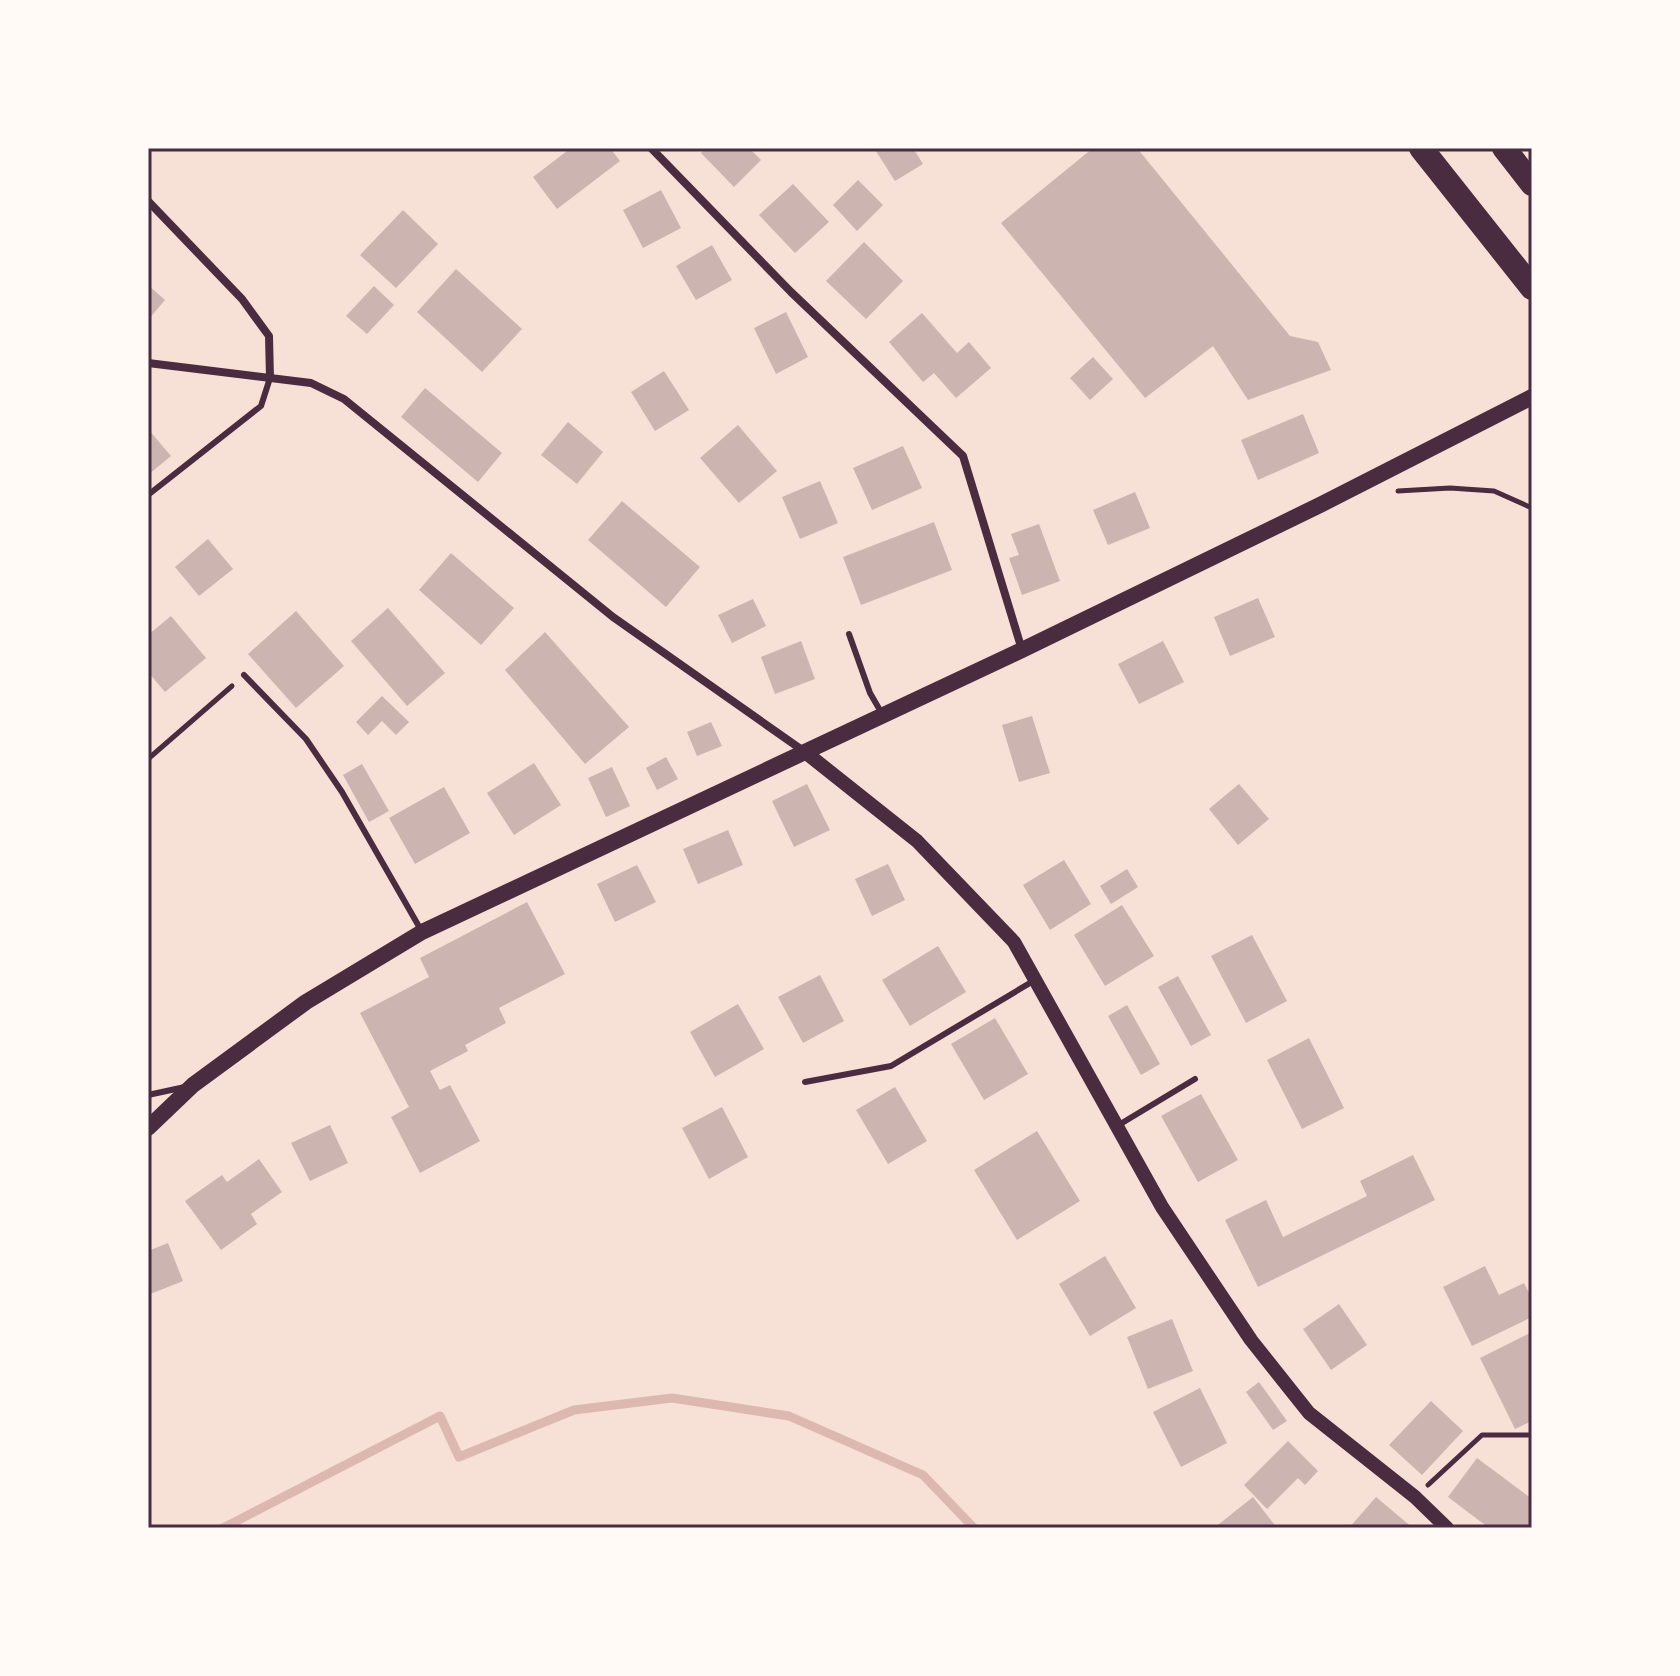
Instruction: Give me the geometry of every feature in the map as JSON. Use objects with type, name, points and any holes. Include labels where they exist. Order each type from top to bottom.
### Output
[{"type":"highway","points":[[1421,148],[1532,288]]},
{"type":"highway","points":[[1504,148],[1532,184]]},
{"type":"main road","points":[[148,1128],[193,1085],[306,1002],[422,932],[1022,650],[1322,504],[1532,397]]},
{"type":"street","points":[[651,148],[791,292],[963,456],[1022,650]]},
{"type":"street","points":[[148,201],[242,299],[269,336],[270,378]]},
{"type":"street","points":[[148,363],[311,383],[344,399],[613,617],[805,752],[917,841],[1014,942],[1162,1207],[1251,1340],[1309,1413],[1415,1497],[1447,1528]]},
{"type":"lane","points":[[148,495],[261,406],[270,378]]},
{"type":"lane","points":[[849,634],[870,693],[883,715]]},
{"type":"lane","points":[[244,675],[306,739],[333,778],[422,932]]},
{"type":"lane","points":[[805,1082],[891,1066],[1035,980]]},
{"type":"lane","points":[[1117,1126],[1195,1079]]},
{"type":"lane","points":[[148,1095],[193,1085]]},
{"type":"path","points":[[1396,491],[1450,488],[1494,491],[1532,508]]},
{"type":"path","points":[[148,759],[244,675]]},
{"type":"path","points":[[1415,1497],[1482,1435],[1532,1435]]},
{"type":"building","points":[[571,148],[610,148],[620,161],[557,209],[533,177]]},
{"type":"building","points":[[706,148],[749,148],[761,160],[734,187],[701,153]]},
{"type":"building","points":[[874,148],[913,148],[923,164],[895,181]]},
{"type":"building","points":[[1093,148],[1137,148],[1290,336],[1318,342],[1331,370],[1248,400],[1213,346],[1145,398],[1001,223]]},
{"type":"building","points":[[858,180],[883,205],[857,231],[833,205]]},
{"type":"building","points":[[793,184],[829,222],[795,253],[759,215]]},
{"type":"building","points":[[661,190],[681,228],[643,248],[623,210]]},
{"type":"building","points":[[403,210],[438,244],[396,288],[360,255]]},
{"type":"building","points":[[864,242],[903,281],[866,319],[826,281]]},
{"type":"building","points":[[712,245],[732,280],[696,300],[676,266]]},
{"type":"building","points":[[456,269],[522,329],[482,372],[417,312]]},
{"type":"building","points":[[148,285],[165,300],[148,320]]},
{"type":"building","points":[[374,286],[394,305],[367,334],[346,316]]},
{"type":"building","points":[[786,312],[808,357],[776,374],[754,328]]},
{"type":"building","points":[[922,313],[957,353],[969,342],[991,368],[956,398],[934,373],[923,382],[889,342]]},
{"type":"building","points":[[1093,357],[1113,379],[1090,400],[1070,378]]},
{"type":"building","points":[[664,371],[689,410],[655,431],[631,392]]},
{"type":"building","points":[[425,388],[502,453],[478,482],[401,417]]},
{"type":"building","points":[[1303,414],[1319,453],[1258,480],[1241,440]]},
{"type":"building","points":[[568,422],[603,452],[577,484],[541,455]]},
{"type":"building","points":[[738,425],[777,471],[739,503],[700,458]]},
{"type":"building","points":[[148,429],[171,456],[148,475]]},
{"type":"building","points":[[903,446],[922,488],[872,510],[853,468]]},
{"type":"building","points":[[820,481],[838,523],[800,539],[782,497]]},
{"type":"building","points":[[1135,492],[1150,528],[1108,545],[1093,510]]},
{"type":"building","points":[[622,501],[700,567],[666,607],[588,540]]},
{"type":"building","points":[[934,522],[952,570],[861,605],[843,557]]},
{"type":"building","points":[[1039,524],[1060,581],[1022,595],[1009,558],[1019,555],[1011,534]]},
{"type":"building","points":[[208,539],[233,569],[199,596],[175,567]]},
{"type":"building","points":[[451,553],[514,608],[481,645],[419,590]]},
{"type":"building","points":[[1258,598],[1275,637],[1230,656],[1214,617]]},
{"type":"building","points":[[753,599],[766,626],[732,643],[718,615]]},
{"type":"building","points":[[388,608],[445,673],[407,706],[351,641]]},
{"type":"building","points":[[296,611],[344,666],[296,708],[248,654]]},
{"type":"building","points":[[171,616],[206,658],[165,692],[148,672],[148,635]]},
{"type":"building","points":[[545,632],[629,727],[585,764],[505,670]]},
{"type":"building","points":[[801,641],[815,679],[775,694],[761,657]]},
{"type":"building","points":[[1163,641],[1184,682],[1139,704],[1118,664]]},
{"type":"building","points":[[382,696],[409,722],[396,735],[382,721],[368,735],[356,722]]},
{"type":"building","points":[[1032,716],[1050,773],[1019,782],[1002,725]]},
{"type":"building","points":[[711,722],[722,746],[697,756],[687,732]]},
{"type":"building","points":[[666,757],[678,779],[657,790],[646,768]]},
{"type":"building","points":[[534,763],[561,805],[514,835],[487,793]]},
{"type":"building","points":[[362,764],[389,811],[369,822],[343,775]]},
{"type":"building","points":[[612,767],[630,806],[606,817],[588,778]]},
{"type":"building","points":[[807,784],[830,830],[794,847],[772,801]]},
{"type":"building","points":[[1239,784],[1269,819],[1238,845],[1209,809]]},
{"type":"building","points":[[444,787],[470,833],[415,864],[389,818]]},
{"type":"building","points":[[728,830],[743,865],[698,884],[683,849]]},
{"type":"building","points":[[1064,860],[1091,904],[1050,930],[1023,885]]},
{"type":"building","points":[[888,864],[905,900],[872,916],[855,879]]},
{"type":"building","points":[[637,865],[656,902],[615,922],[597,884]]},
{"type":"building","points":[[1127,869],[1138,887],[1111,904],[1100,886]]},
{"type":"building","points":[[527,902],[565,974],[499,1008],[506,1023],[465,1045],[468,1051],[430,1071],[440,1090],[450,1085],[480,1141],[420,1173],[391,1117],[409,1107],[360,1013],[429,977],[420,958]]},
{"type":"building","points":[[1122,905],[1154,956],[1105,986],[1074,935]]},
{"type":"building","points":[[1252,935],[1287,1001],[1246,1023],[1211,956]]},
{"type":"building","points":[[938,946],[966,992],[910,1026],[882,980]]},
{"type":"building","points":[[820,975],[844,1021],[803,1043],[778,997]]},
{"type":"building","points":[[1178,976],[1211,1035],[1191,1046],[1158,987]]},
{"type":"building","points":[[738,1004],[764,1049],[715,1077],[690,1032]]},
{"type":"building","points":[[1127,1005],[1160,1064],[1141,1075],[1108,1016]]},
{"type":"building","points":[[995,1018],[1028,1074],[984,1100],[951,1044]]},
{"type":"building","points":[[1309,1038],[1344,1108],[1302,1129],[1267,1060]]},
{"type":"building","points":[[895,1087],[927,1141],[888,1164],[856,1110]]},
{"type":"building","points":[[1201,1094],[1238,1160],[1198,1182],[1161,1116]]},
{"type":"building","points":[[722,1107],[748,1157],[709,1179],[682,1128]]},
{"type":"building","points":[[330,1125],[348,1163],[310,1181],[291,1143]]},
{"type":"building","points":[[1037,1131],[1080,1201],[1017,1240],[974,1170]]},
{"type":"building","points":[[1413,1155],[1435,1200],[1258,1287],[1225,1220],[1266,1200],[1283,1237],[1367,1196],[1360,1181]]},
{"type":"building","points":[[259,1159],[282,1192],[251,1214],[257,1224],[221,1250],[185,1201],[222,1175],[227,1182]]},
{"type":"building","points":[[168,1243],[183,1281],[148,1295],[148,1251]]},
{"type":"building","points":[[1105,1256],[1136,1308],[1090,1336],[1059,1284]]},
{"type":"building","points":[[1485,1266],[1499,1295],[1524,1283],[1532,1299],[1532,1317],[1472,1346],[1443,1287]]},
{"type":"building","points":[[1339,1304],[1367,1345],[1331,1370],[1303,1329]]},
{"type":"building","points":[[1172,1319],[1193,1371],[1148,1389],[1127,1337]]},
{"type":"building","points":[[1532,1332],[1532,1421],[1515,1429],[1480,1358]]},
{"type":"building","points":[[1259,1382],[1287,1421],[1273,1430],[1246,1392]]},
{"type":"building","points":[[1200,1388],[1227,1443],[1181,1467],[1153,1412]]},
{"type":"building","points":[[1431,1401],[1463,1431],[1422,1475],[1389,1445]]},
{"type":"building","points":[[1288,1441],[1318,1471],[1305,1485],[1298,1478],[1267,1509],[1244,1485]]},
{"type":"building","points":[[1477,1458],[1532,1499],[1532,1528],[1489,1528],[1448,1497]]},
{"type":"building","points":[[1253,1497],[1277,1528],[1214,1528]]},
{"type":"building","points":[[1376,1497],[1413,1528],[1349,1528]]},
{"type":"waterway","points":[[223,1528],[440,1416],[459,1457],[574,1410],[672,1398],[789,1416],[923,1475],[974,1528]]}]
